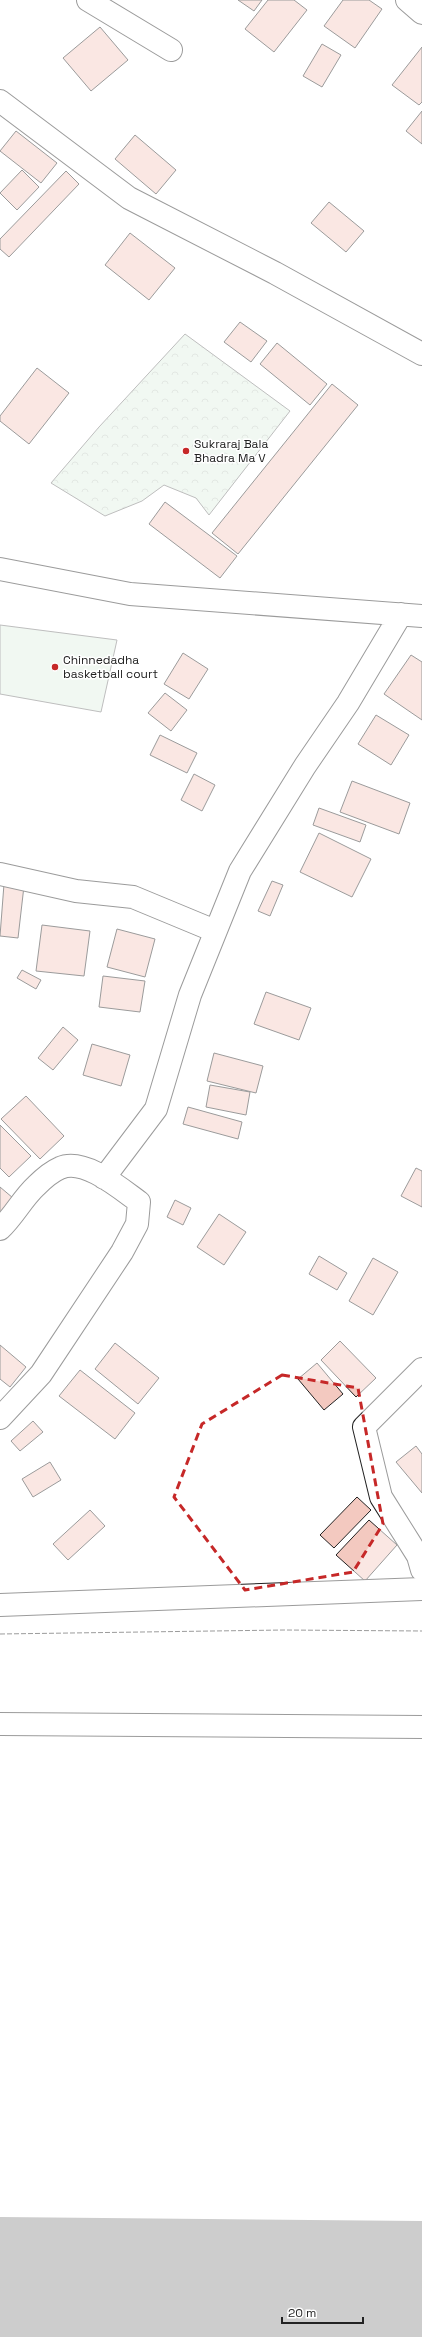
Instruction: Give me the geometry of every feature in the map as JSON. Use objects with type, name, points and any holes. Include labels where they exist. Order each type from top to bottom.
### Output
[{"type":"street","points":[[88,0],[171,50]]},
{"type":"street","points":[[407,0],[422,13]]},
{"type":"street","points":[[0,100],[129,198],[275,273],[422,354]]},
{"type":"street","points":[[0,569],[130,594],[411,615]]},
{"type":"street","points":[[104,1178],[156,1109],[190,995],[240,871],[305,766],[411,615]]},
{"type":"street","points":[[0,874],[76,891],[133,897],[215,931]]},
{"type":"street","points":[[0,1229],[10,1220],[36,1187],[61,1167],[79,1166],[104,1178],[139,1202],[137,1224],[122,1252],[41,1374],[0,1418]]},
{"type":"street","points":[[422,1369],[364,1427],[382,1497],[418,1556],[422,1570]]},
{"type":"street","points":[[0,1605],[422,1588]]},
{"type":"street","points":[[0,1724],[422,1727]]},
{"type":"highlighted area","points":[[282,1375],[358,1388],[383,1524],[353,1572],[245,1590],[174,1497],[202,1424]]},
{"type":"green space","points":[[185,334],[290,411],[209,515],[196,498],[164,485],[142,501],[105,516],[51,483],[99,427]]},
{"type":"green space","name":"Chinnedadha basketball court","points":[[0,625],[117,640],[101,712],[0,694]]},
{"type":"building","points":[[238,0],[262,0],[254,11]]},
{"type":"building","points":[[268,0],[294,0],[307,10],[274,52],[245,29]]},
{"type":"building","points":[[343,0],[369,0],[382,9],[355,48],[324,26]]},
{"type":"building","points":[[100,27],[128,60],[91,91],[63,58]]},
{"type":"building","points":[[322,44],[341,55],[322,87],[303,76]]},
{"type":"building","points":[[422,47],[422,102],[419,105],[392,85]]},
{"type":"building","points":[[422,111],[422,144],[406,131]]},
{"type":"building","points":[[16,131],[57,163],[41,183],[0,151]]},
{"type":"building","points":[[135,135],[176,170],[156,194],[115,159]]},
{"type":"building","points":[[22,170],[39,187],[17,210],[0,193]]},
{"type":"building","points":[[66,171],[79,184],[9,257],[0,249],[0,239]]},
{"type":"building","points":[[329,202],[364,231],[346,252],[311,223]]},
{"type":"building","points":[[130,233],[175,268],[149,300],[105,265]]},
{"type":"building","points":[[240,322],[267,341],[251,362],[224,342]]},
{"type":"building","points":[[277,343],[327,384],[310,405],[260,364]]},
{"type":"building","points":[[37,368],[69,393],[29,444],[0,421],[0,416]]},
{"type":"building","points":[[332,384],[358,405],[238,554],[212,533]]},
{"type":"building","points":[[165,502],[237,556],[220,578],[149,524]]},
{"type":"building","points":[[183,653],[208,669],[189,699],[164,684]]},
{"type":"building","points":[[411,655],[422,662],[422,720],[384,694]]},
{"type":"building","points":[[165,693],[187,710],[171,731],[148,713]]},
{"type":"building","points":[[376,715],[409,735],[391,765],[358,744]]},
{"type":"building","points":[[160,735],[197,753],[187,773],[150,755]]},
{"type":"building","points":[[194,774],[215,785],[202,811],[181,800]]},
{"type":"building","points":[[352,781],[410,803],[399,834],[340,812]]},
{"type":"building","points":[[319,808],[366,825],[360,842],[313,825]]},
{"type":"building","points":[[319,833],[371,859],[352,897],[300,872]]},
{"type":"building","points":[[272,881],[283,885],[270,916],[258,911]]},
{"type":"building","points":[[4,884],[24,886],[18,938],[0,936]]},
{"type":"building","points":[[42,925],[90,931],[84,976],[36,971]]},
{"type":"building","points":[[117,929],[155,939],[145,977],[107,967]]},
{"type":"building","points":[[22,970],[41,980],[36,989],[17,978]]},
{"type":"building","points":[[103,976],[145,981],[140,1012],[99,1007]]},
{"type":"building","points":[[266,992],[311,1008],[299,1040],[254,1024]]},
{"type":"building","points":[[63,1027],[78,1040],[53,1070],[38,1058]]},
{"type":"building","points":[[92,1044],[130,1055],[121,1086],[83,1075]]},
{"type":"building","points":[[214,1053],[263,1066],[256,1093],[207,1081]]},
{"type":"building","points":[[210,1085],[250,1092],[246,1115],[206,1107]]},
{"type":"building","points":[[26,1096],[64,1136],[40,1159],[1,1119]]},
{"type":"building","points":[[188,1107],[242,1122],[238,1139],[183,1124]]},
{"type":"building","points":[[0,1125],[31,1156],[9,1177],[0,1168]]},
{"type":"building","points":[[416,1168],[422,1171],[422,1207],[401,1196]]},
{"type":"building","points":[[0,1187],[13,1198],[0,1213]]},
{"type":"building","points":[[175,1200],[191,1208],[183,1225],[167,1217]]},
{"type":"building","points":[[219,1214],[246,1232],[224,1265],[197,1247]]},
{"type":"building","points":[[319,1256],[347,1273],[337,1290],[309,1274]]},
{"type":"building","points":[[373,1258],[398,1272],[373,1315],[349,1301]]},
{"type":"building","points":[[340,1341],[376,1378],[356,1397],[321,1360]]},
{"type":"building","points":[[115,1343],[159,1378],[138,1404],[95,1369]]},
{"type":"building","points":[[0,1345],[26,1367],[10,1387],[0,1379]]},
{"type":"building","points":[[317,1363],[343,1394],[324,1410],[298,1379]]},
{"type":"building","points":[[80,1370],[135,1413],[115,1439],[59,1396]]},
{"type":"building","points":[[33,1421],[43,1432],[20,1451],[11,1441]]},
{"type":"building","points":[[416,1446],[422,1454],[422,1493],[396,1462]]},
{"type":"building","points":[[50,1462],[61,1480],[33,1497],[22,1479]]},
{"type":"building","points":[[357,1497],[371,1510],[334,1548],[320,1535]]},
{"type":"building","points":[[90,1510],[105,1526],[68,1560],[53,1544]]},
{"type":"building","points":[[369,1520],[397,1545],[365,1581],[336,1555]]},
{"type":"taxiway","points":[[46,2309],[100,2323],[135,2337]]},
{"type":"taxiway","points":[[385,2337],[422,2324]]},
{"type":"runway","points":[[0,2308],[422,2312]]},
{"type":"fence","points":[[0,1634],[284,1630],[422,1631]]},
{"type":"place","name":"Sukraraj Bala Bhadra Ma V","points":[[186,451]]},
{"type":"place","name":"Chinnedadha basketball court","points":[[55,667]]}]
